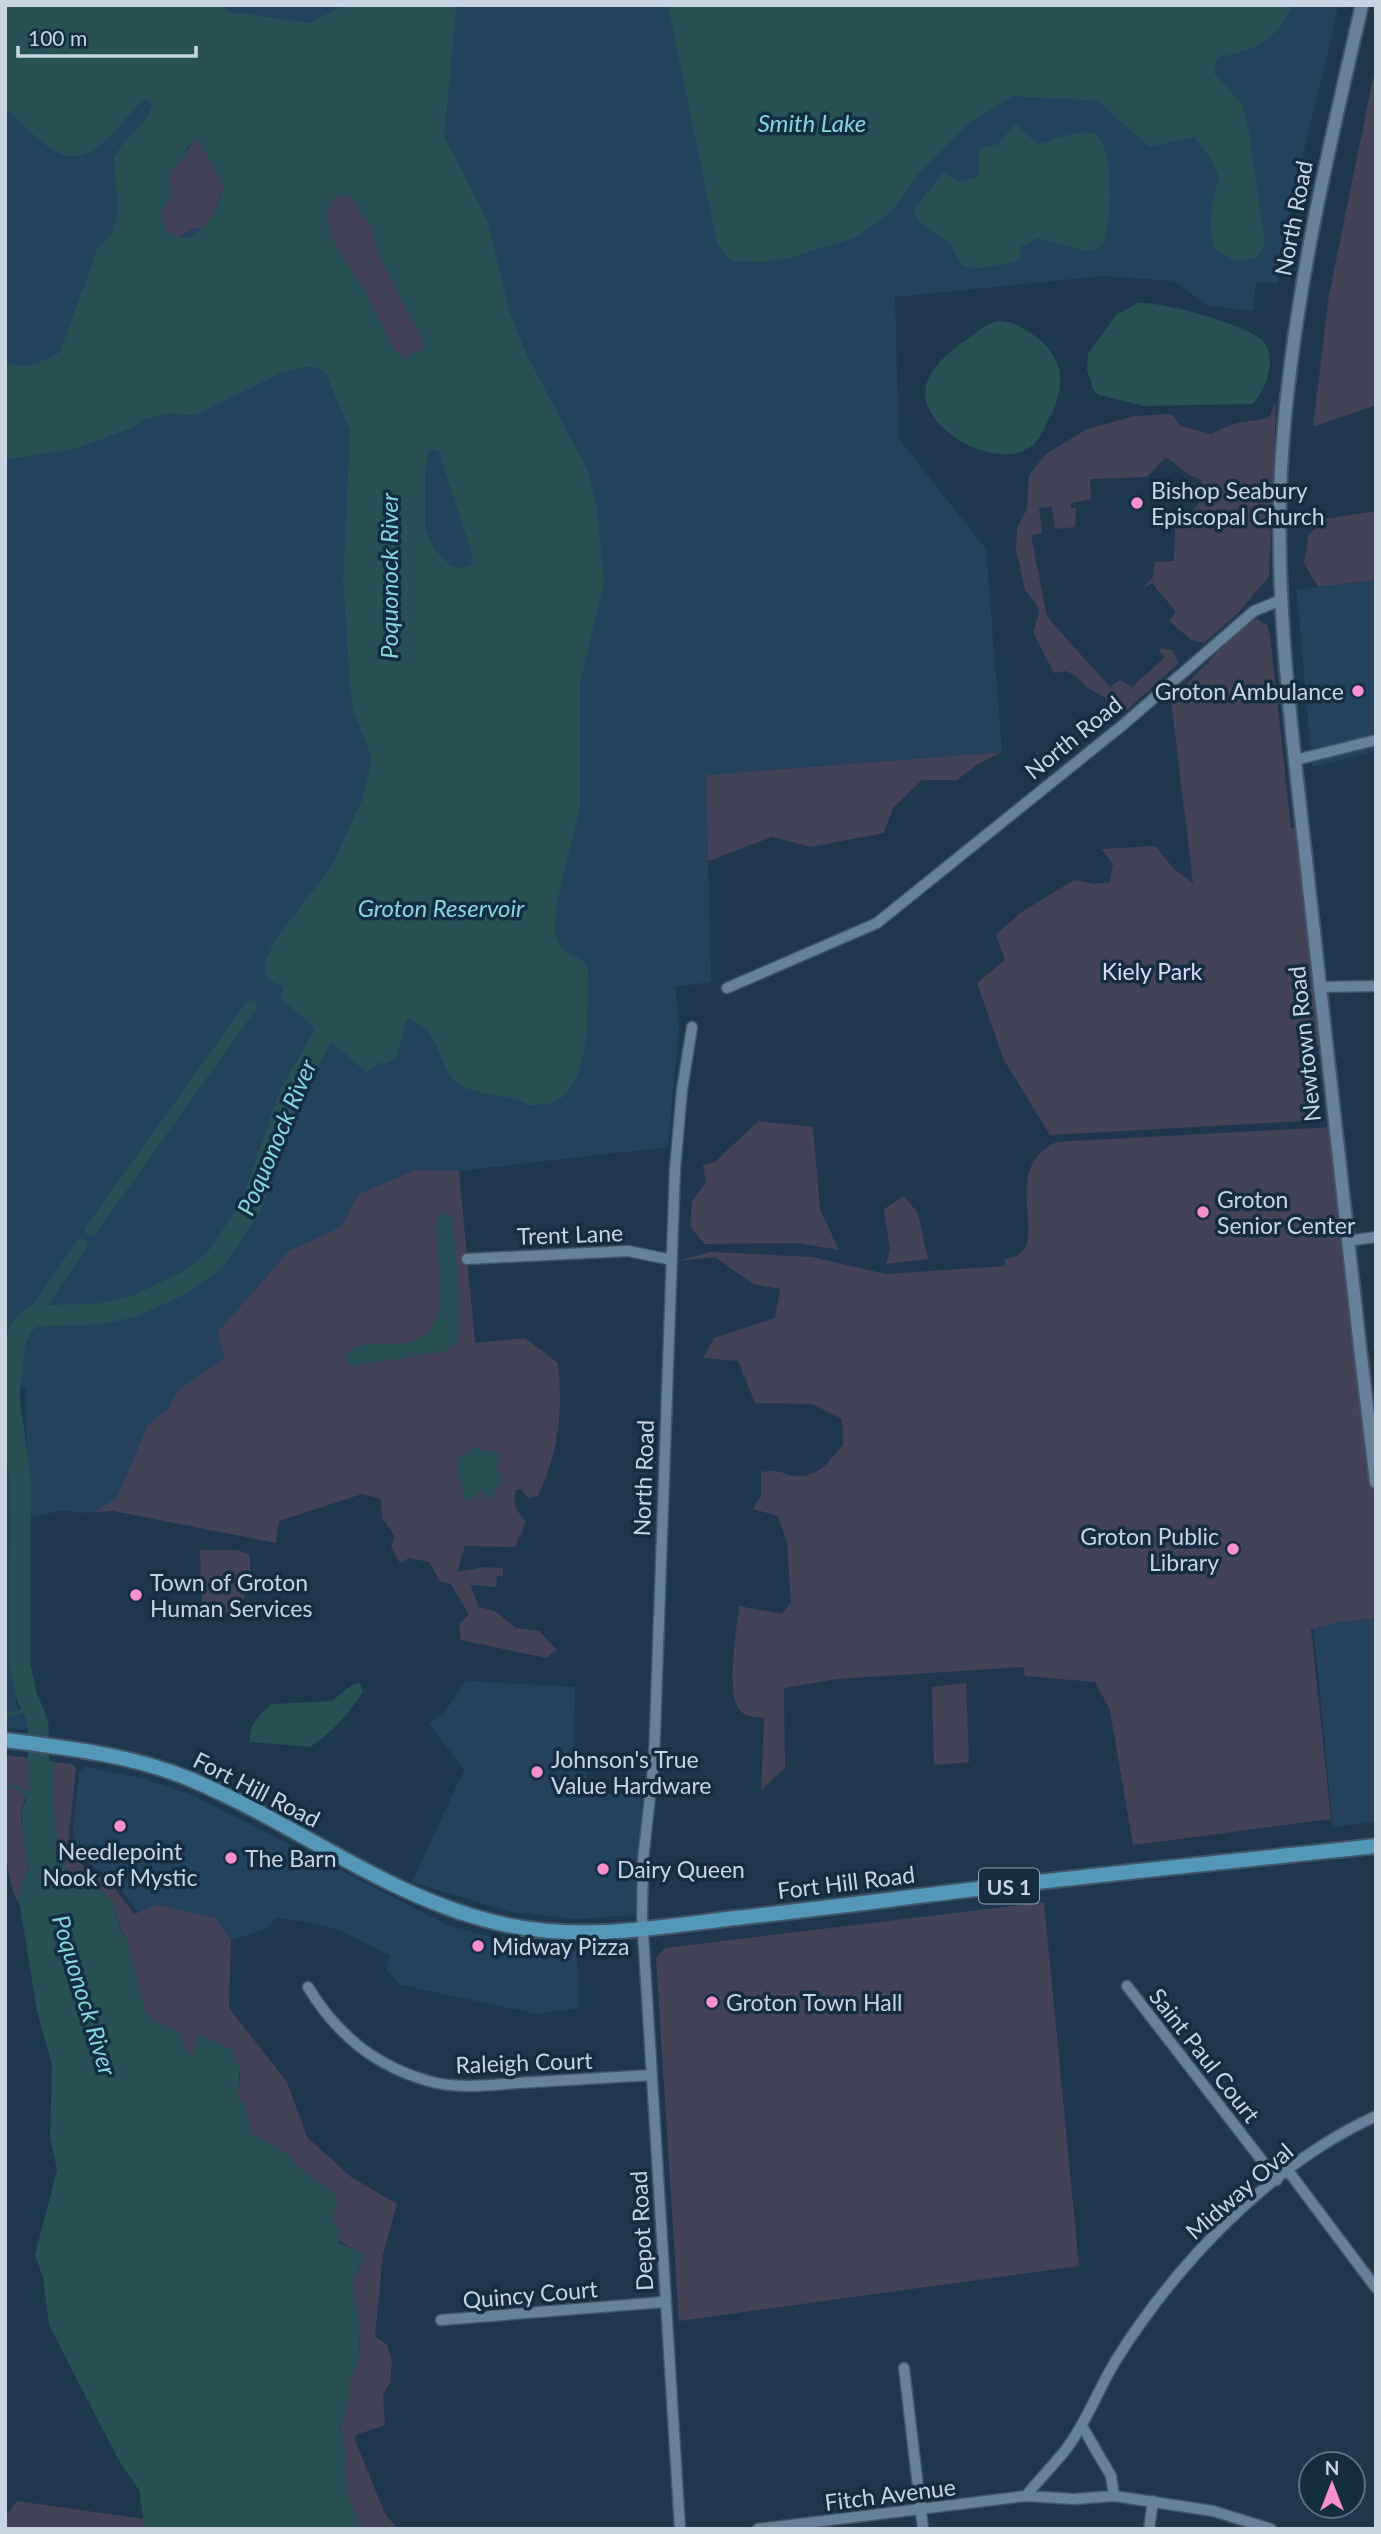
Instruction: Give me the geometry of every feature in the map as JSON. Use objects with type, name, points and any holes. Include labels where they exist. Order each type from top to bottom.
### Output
[{"type":"main road","name":"North Road","points":[[1281,600],[1281,474],[1293,334],[1316,206],[1362,5]]},
{"type":"main road","name":"Newtown Road","points":[[1281,600],[1319,987],[1376,1482]]},
{"type":"main road","name":"Fort Hill Road","points":[[5,1740],[127,1759],[186,1778],[235,1800],[395,1886],[461,1913],[549,1931],[643,1931],[938,1894],[1376,1846]]},
{"type":"street","name":"North Road","points":[[727,988],[877,923],[1124,724],[1254,611],[1281,600]]},
{"type":"street","points":[[1295,761],[1376,740]]},
{"type":"street","points":[[1319,987],[1376,986]]},
{"type":"street","name":"North Road","points":[[643,1931],[642,1862],[654,1760],[677,1134],[692,1027]]},
{"type":"street","points":[[1347,1241],[1376,1237]]},
{"type":"street","name":"Trent Lane","points":[[467,1259],[628,1251],[672,1260]]},
{"type":"street","name":"Depot Road","points":[[643,1931],[680,2529]]},
{"type":"street","name":"Saint Paul Court","points":[[1127,1986],[1278,2180]]},
{"type":"street","name":"Raleigh Court","points":[[308,1987],[327,2018],[348,2039],[399,2069],[433,2082],[467,2086],[652,2075]]},
{"type":"street","name":"Midway Oval","points":[[1026,2497],[1082,2426],[1116,2361],[1189,2260],[1241,2208],[1317,2149],[1376,2116]]},
{"type":"street","points":[[1289,2172],[1376,2288]]},
{"type":"street","name":"Quincy Court","points":[[441,2320],[664,2302]]},
{"type":"street","points":[[904,2368],[923,2529]]},
{"type":"street","points":[[1082,2426],[1111,2476],[1114,2496]]},
{"type":"street","points":[[1026,2497],[1074,2499],[1114,2496],[1153,2501],[1213,2511],[1271,2529]]},
{"type":"street","name":"Fitch Avenue","points":[[758,2529],[1026,2497]]},
{"type":"street","points":[[1149,2529],[1153,2501]]},
{"type":"shaded area","points":[[5,5],[1339,5],[1290,209],[1278,283],[1256,282],[1253,311],[1209,306],[1174,281],[1102,276],[895,297],[899,439],[986,549],[1002,752],[706,775],[711,982],[675,987],[679,1026],[668,1147],[459,1171],[477,1367],[293,1432],[276,1543],[114,1511],[79,1513],[62,1510],[27,1519],[26,1390],[5,1374]]},
{"type":"shaded area","points":[[1376,580],[1376,751],[1312,767],[1297,590]]},
{"type":"shaded area","points":[[5,1433],[10,1449],[9,1541],[16,1704],[30,1730],[5,1728]]},
{"type":"shaded area","points":[[1376,1618],[1376,1822],[1333,1827],[1313,1624]]},
{"type":"shaded area","points":[[466,1681],[575,1687],[573,1759],[588,1760],[586,1792],[643,1796],[637,1867],[637,1909],[633,1915],[578,1919],[511,1912],[412,1882],[464,1770],[429,1723],[444,1713]]},
{"type":"shaded area","points":[[86,1767],[141,1778],[192,1795],[450,1926],[542,1950],[577,1951],[579,2008],[537,2014],[401,1985],[386,1969],[390,1955],[334,1928],[277,1917],[266,1929],[231,1940],[215,1918],[139,1912],[112,1879],[82,1859],[75,1847],[73,1830],[79,1771]]},
{"type":"green space","points":[[1376,64],[1376,405],[1313,427],[1329,295]]},
{"type":"green space","points":[[196,136],[224,186],[212,218],[204,228],[192,228],[178,238],[166,231],[161,211],[172,195],[169,181],[172,168],[182,160]]},
{"type":"green space","points":[[342,194],[351,196],[371,227],[379,255],[423,341],[423,349],[405,358],[394,350],[363,288],[335,245],[326,215],[333,198]]},
{"type":"green space","points":[[1276,401],[1269,576],[1239,612],[1204,643],[1191,640],[1169,621],[1176,612],[1152,583],[1143,588],[1153,577],[1155,562],[1174,561],[1175,529],[1200,500],[1203,486],[1200,479],[1191,476],[1166,457],[1147,477],[1090,479],[1091,499],[1071,503],[1071,508],[1076,508],[1075,527],[1055,529],[1052,507],[1039,508],[1042,533],[1031,535],[1047,617],[1110,687],[1120,680],[1132,687],[1165,657],[1159,651],[1162,648],[1172,650],[1179,663],[1127,710],[1088,688],[1076,676],[1066,671],[1054,673],[1033,632],[1039,613],[1037,605],[1025,590],[1016,550],[1017,528],[1027,509],[1029,476],[1046,454],[1087,429],[1135,416],[1171,414],[1181,426],[1211,434],[1232,424],[1269,418]]},
{"type":"green space","points":[[1376,511],[1376,580],[1318,587],[1304,563],[1308,536],[1324,519]]},
{"type":"green space","name":"Kiely Park","points":[[1257,619],[1267,625],[1270,635],[1291,828],[1298,828],[1325,1044],[1313,1047],[1317,1103],[1302,1121],[1050,1135],[1004,1060],[977,983],[1005,960],[996,935],[1020,913],[1074,880],[1094,884],[1110,882],[1113,864],[1101,849],[1155,846],[1175,870],[1193,883],[1171,700],[1247,622]]},
{"type":"green space","points":[[1002,752],[978,764],[957,780],[922,780],[893,808],[884,833],[811,847],[772,837],[708,861],[706,775]]},
{"type":"green space","points":[[758,1121],[813,1127],[820,1209],[839,1250],[797,1243],[704,1244],[690,1226],[692,1201],[706,1183],[703,1165],[715,1162]]},
{"type":"green space","points":[[1334,1127],[1376,1482],[1376,1618],[1339,1622],[1311,1629],[1331,1819],[1133,1845],[1110,1710],[1095,1682],[1025,1676],[1023,1667],[837,1679],[784,1688],[785,1768],[761,1790],[764,1718],[741,1712],[733,1689],[733,1659],[739,1606],[782,1614],[791,1603],[787,1543],[778,1516],[753,1509],[761,1495],[761,1472],[774,1471],[799,1476],[813,1474],[843,1445],[842,1419],[812,1404],[755,1403],[738,1361],[703,1358],[714,1338],[775,1318],[780,1289],[753,1284],[715,1257],[677,1261],[711,1252],[812,1257],[886,1274],[1005,1266],[1005,1259],[1020,1253],[1028,1238],[1026,1196],[1031,1166],[1040,1153],[1056,1142]]},
{"type":"green space","points":[[415,1170],[459,1171],[475,1343],[525,1338],[558,1363],[560,1398],[555,1446],[538,1496],[528,1498],[521,1489],[517,1489],[515,1494],[516,1506],[526,1522],[515,1547],[465,1546],[457,1572],[485,1567],[503,1568],[503,1576],[497,1576],[496,1587],[470,1585],[479,1607],[495,1611],[516,1628],[539,1631],[557,1650],[546,1658],[461,1640],[459,1624],[469,1615],[451,1584],[440,1581],[429,1562],[409,1558],[400,1563],[391,1547],[395,1536],[382,1518],[381,1499],[362,1494],[279,1521],[276,1543],[114,1511],[95,1512],[117,1498],[148,1425],[168,1409],[179,1389],[225,1359],[218,1332],[289,1251],[341,1227],[359,1194]]},
{"type":"green space","points":[[904,1196],[918,1213],[928,1259],[886,1264],[890,1250],[884,1209]]},
{"type":"green space","points":[[200,1550],[237,1550],[249,1554],[251,1576],[239,1613],[202,1613]]},
{"type":"green space","points":[[966,1683],[969,1762],[934,1765],[932,1687]]},
{"type":"green space","points":[[5,1751],[7,1755],[28,1758],[32,1771],[32,1781],[22,1811],[28,1864],[20,1892],[21,1905],[14,1894],[7,1856]]},
{"type":"green space","points":[[55,1762],[72,1764],[76,1768],[69,1835],[73,1854],[84,1867],[109,1881],[134,1914],[157,1905],[215,1918],[231,1940],[229,2008],[287,2082],[307,2137],[351,2177],[397,2204],[383,2255],[375,2336],[387,2345],[392,2361],[390,2382],[383,2394],[385,2425],[356,2435],[355,2440],[385,2514],[398,2529],[362,2529],[350,2501],[344,2471],[346,2453],[340,2426],[347,2407],[349,2383],[359,2361],[360,2328],[352,2281],[361,2267],[354,2250],[338,2240],[332,2221],[338,2198],[297,2166],[290,2156],[252,2134],[237,2096],[240,2069],[229,2052],[198,2034],[193,2060],[183,2045],[180,2032],[154,2021],[145,2011],[126,1937],[112,1901],[71,1874],[63,1862],[55,1817]]},
{"type":"green space","points":[[1044,1902],[1079,2266],[679,2321],[656,1958],[665,1948]]},
{"type":"green space","points":[[17,2501],[144,2519],[145,2529],[5,2529],[5,2517]]},
{"type":"water","name":"Groton Reservoir","points":[[5,5],[219,5],[230,12],[309,23],[345,5],[457,5],[444,136],[488,222],[509,310],[525,351],[587,469],[597,508],[604,583],[580,684],[580,807],[556,907],[555,932],[561,948],[584,962],[588,969],[586,1035],[580,1069],[574,1083],[557,1101],[529,1105],[463,1087],[449,1074],[427,1031],[407,1018],[397,1055],[388,1063],[380,1063],[366,1072],[281,999],[283,987],[270,981],[265,973],[265,963],[275,940],[331,867],[362,800],[372,758],[353,710],[350,684],[343,579],[350,431],[325,372],[311,366],[283,372],[196,415],[168,414],[145,419],[129,429],[75,449],[5,460],[5,362],[26,366],[60,352],[98,247],[112,233],[118,215],[114,157],[146,119],[153,105],[147,100],[142,102],[102,144],[86,153],[72,156],[47,146],[5,108]],"holes":[[[196,137],[224,186],[217,207],[204,227],[196,234],[177,237],[166,231],[161,211],[172,195],[170,175],[187,155],[186,148]],[[342,194],[351,197],[371,227],[379,255],[423,341],[423,349],[405,358],[394,350],[363,288],[335,245],[326,215],[333,198]],[[432,449],[439,452],[472,554],[471,564],[462,568],[451,566],[434,549],[425,529],[425,473],[428,452]]]},
{"type":"water","name":"Smith Lake","points":[[668,5],[1293,5],[1279,28],[1263,42],[1244,51],[1217,58],[1214,73],[1242,104],[1250,137],[1265,245],[1258,257],[1237,262],[1215,250],[1210,231],[1212,204],[1219,178],[1212,160],[1194,137],[1149,147],[1098,101],[1013,96],[969,123],[920,172],[890,213],[857,237],[790,258],[764,262],[731,261],[717,244]]},
{"type":"water","points":[[1015,124],[1038,144],[1078,133],[1092,133],[1100,139],[1105,150],[1110,182],[1109,217],[1104,241],[1096,249],[1086,251],[1038,238],[1021,247],[1019,261],[983,268],[963,267],[950,244],[919,222],[913,210],[944,172],[960,182],[979,176],[979,149],[998,144]]},
{"type":"water","points":[[1138,303],[1150,303],[1203,315],[1239,327],[1262,340],[1270,355],[1269,373],[1262,391],[1252,404],[1144,406],[1099,395],[1093,389],[1087,370],[1088,354],[1116,315]]},
{"type":"water","points":[[997,321],[1022,327],[1045,344],[1060,372],[1056,404],[1042,433],[1026,450],[1015,454],[991,453],[957,439],[935,419],[925,394],[927,382],[942,360],[981,329]]},
{"type":"water","points":[[446,1212],[453,1218],[460,1310],[458,1342],[443,1352],[349,1366],[345,1357],[353,1348],[407,1343],[420,1338],[431,1329],[438,1312],[440,1292],[436,1225],[438,1217]]},
{"type":"water","points":[[477,1446],[481,1452],[490,1450],[500,1455],[496,1468],[502,1480],[490,1501],[486,1494],[480,1492],[470,1500],[464,1499],[458,1459]]},
{"type":"water","points":[[360,1683],[363,1692],[352,1707],[333,1729],[310,1747],[250,1742],[253,1725],[272,1704],[332,1701],[353,1684]]},
{"type":"water","points":[[28,1758],[55,1762],[55,1818],[64,1864],[73,1876],[100,1891],[112,1902],[120,1928],[126,1937],[145,2011],[154,2021],[180,2032],[183,2045],[192,2059],[198,2034],[231,2049],[240,2068],[237,2096],[245,2105],[252,2134],[290,2156],[297,2166],[338,2198],[332,2221],[339,2229],[339,2243],[363,2253],[363,2262],[352,2281],[360,2328],[359,2361],[349,2383],[349,2400],[340,2427],[346,2453],[344,2471],[350,2501],[362,2529],[145,2529],[139,2490],[119,2461],[49,2325],[43,2278],[35,2255],[57,2170],[50,2137],[52,2065],[37,2011],[18,1894],[29,1866],[23,1842],[22,1810],[33,1779],[33,1768]]},
{"type":"waterway","points":[[91,1230],[251,1006]]},
{"type":"waterway","name":"Poquonock River","points":[[39,1786],[38,1723],[26,1694],[20,1666],[20,1479],[9,1395],[16,1339],[23,1325],[33,1316],[100,1314],[135,1306],[186,1282],[215,1260],[251,1207],[290,1094],[336,1013]]},
{"type":"waterway","points":[[33,1316],[81,1245]]},
{"type":"waterway","points":[[5,1715],[33,1709]]},
{"type":"waterway","points":[[5,1788],[15,1786],[32,1798]]},
{"type":"place","name":"Bishop Seabury Episcopal Church","points":[[1137,503]]},
{"type":"place","name":"Groton Ambulance","points":[[1358,691]]},
{"type":"place","name":"Groton Senior Center","points":[[1203,1212]]},
{"type":"place","name":"Groton Public Library","points":[[1233,1549]]},
{"type":"place","name":"Town of Groton Human Services","points":[[136,1595]]},
{"type":"place","name":"Johnson's True Value Hardware","points":[[537,1772]]},
{"type":"place","name":"Needlepoint Nook of Mystic","points":[[120,1826]]},
{"type":"place","name":"The Barn","points":[[231,1858]]},
{"type":"place","name":"Dairy Queen","points":[[603,1869]]},
{"type":"place","name":"Midway Pizza","points":[[478,1946]]},
{"type":"place","name":"Groton Town Hall","points":[[712,2002]]}]
